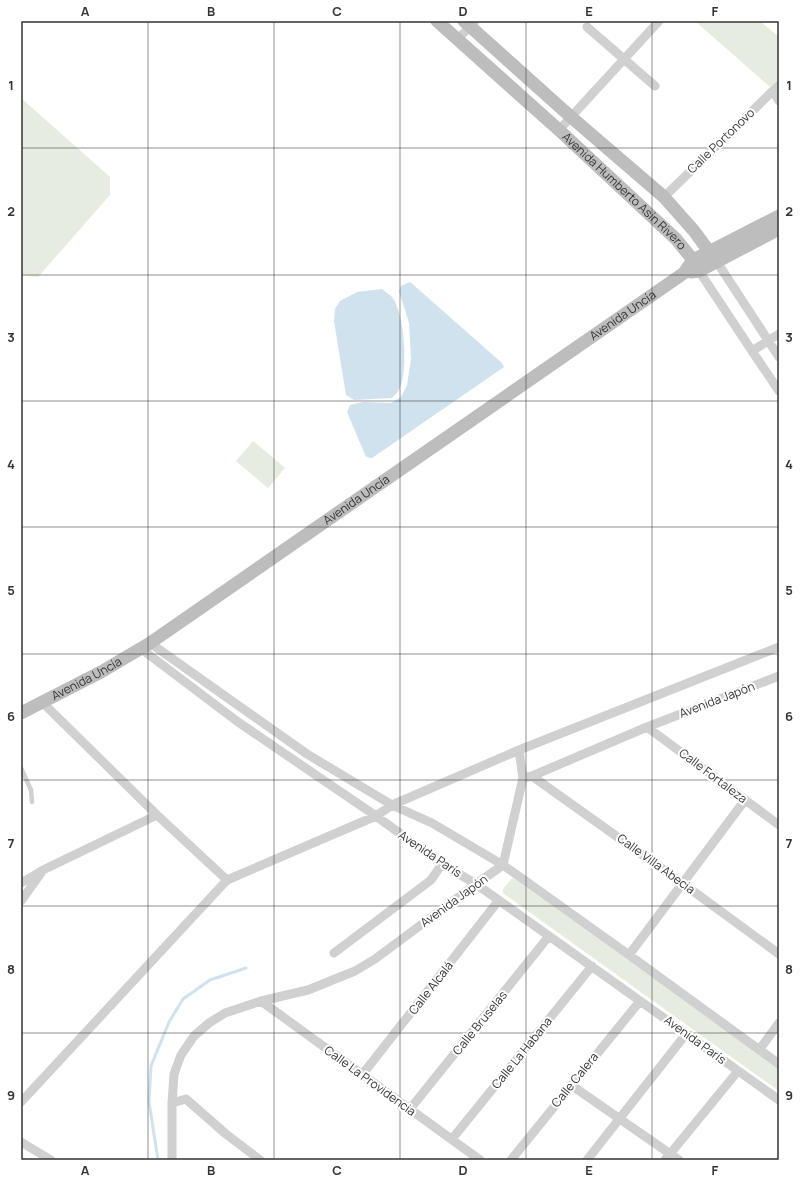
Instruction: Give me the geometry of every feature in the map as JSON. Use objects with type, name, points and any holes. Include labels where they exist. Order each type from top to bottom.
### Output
[{"type":"street","name":"Avenida Humberto Asín Rivero","points":[[437,21],[559,130],[676,239],[696,266],[779,391]]},
{"type":"street","points":[[559,130],[659,21]]},
{"type":"street","name":"Avenida Humberto Asín Rivero","points":[[470,23],[571,116],[664,197],[713,257],[779,357]]},
{"type":"street","points":[[457,40],[470,23]]},
{"type":"street","points":[[587,26],[654,86]]},
{"type":"street","points":[[776,88],[779,101]]},
{"type":"street","name":"Calle Portonovo","points":[[664,197],[776,88]]},
{"type":"street","name":"Avenida Uncía","points":[[21,713],[101,672],[145,645],[684,273],[713,257],[779,216]]},
{"type":"street","points":[[713,257],[779,229]]},
{"type":"street","points":[[752,352],[779,334]]},
{"type":"street","name":"Avenida París","points":[[145,645],[307,754],[392,805],[432,823],[503,865],[779,1064]]},
{"type":"street","name":"Avenida París","points":[[145,645],[238,722],[376,816],[442,864],[476,884],[499,900],[779,1100]]},
{"type":"street","points":[[21,1102],[227,880],[376,816],[392,805],[519,750],[779,648]]},
{"type":"street","name":"Avenida Japón","points":[[528,777],[647,727],[779,676]]},
{"type":"street","points":[[43,703],[156,815],[227,880]]},
{"type":"street","name":"Calle Fortaleza","points":[[647,727],[779,825]]},
{"type":"street","points":[[503,865],[528,777],[519,750]]},
{"type":"street","name":"Calle Villa Abecia","points":[[528,777],[682,883],[779,954]]},
{"type":"street","points":[[629,955],[745,800]]},
{"type":"street","points":[[21,883],[43,870],[156,815]]},
{"type":"street","points":[[334,953],[431,880],[442,864]]},
{"type":"street","name":"Avenida Japón","points":[[172,1160],[172,1103],[174,1074],[181,1055],[194,1036],[209,1023],[225,1013],[261,1001],[308,990],[355,971],[375,959],[503,865]]},
{"type":"street","points":[[21,901],[43,870]]},
{"type":"street","name":"Calle Alcalá","points":[[362,1075],[499,900]]},
{"type":"street","name":"Calle Bruselas","points":[[410,1109],[550,936]]},
{"type":"street","name":"Calle La Habana","points":[[452,1140],[592,966]]},
{"type":"street","name":"Calle La Providencia","points":[[261,1001],[480,1160]]},
{"type":"street","name":"Calle Calera","points":[[511,1160],[640,1001]]},
{"type":"street","points":[[759,1050],[779,1023]]},
{"type":"street","points":[[587,1160],[686,1034]]},
{"type":"street","points":[[668,1157],[738,1071]]},
{"type":"street","points":[[571,1085],[619,1119],[668,1157],[679,1160]]},
{"type":"street","points":[[172,1103],[186,1100],[226,1134],[260,1160]]},
{"type":"street","points":[[21,1142],[51,1160]]},
{"type":"lane","points":[[21,768],[31,790],[32,802]]},
{"type":"shaded area","points":[[695,21],[760,21],[779,37],[779,78],[770,87]]},
{"type":"shaded area","points":[[21,98],[110,177],[110,195],[38,277],[21,275]]},
{"type":"shaded area","points":[[253,441],[285,468],[268,488],[236,461]]},
{"type":"shaded area","points":[[512,878],[779,1068],[779,1091],[504,894],[503,889]]},
{"type":"water","points":[[410,282],[502,363],[504,367],[372,458],[366,457],[347,412],[350,405],[363,402],[391,403],[401,397],[407,385],[411,359],[409,323],[399,291],[401,286]]},
{"type":"water","points":[[382,289],[392,297],[400,316],[404,342],[404,368],[400,388],[392,398],[354,400],[346,395],[334,321],[335,309],[340,301],[357,292]]},
{"type":"waterway","points":[[158,1160],[149,1102],[151,1066],[169,1022],[183,999],[210,980],[246,968]]}]
